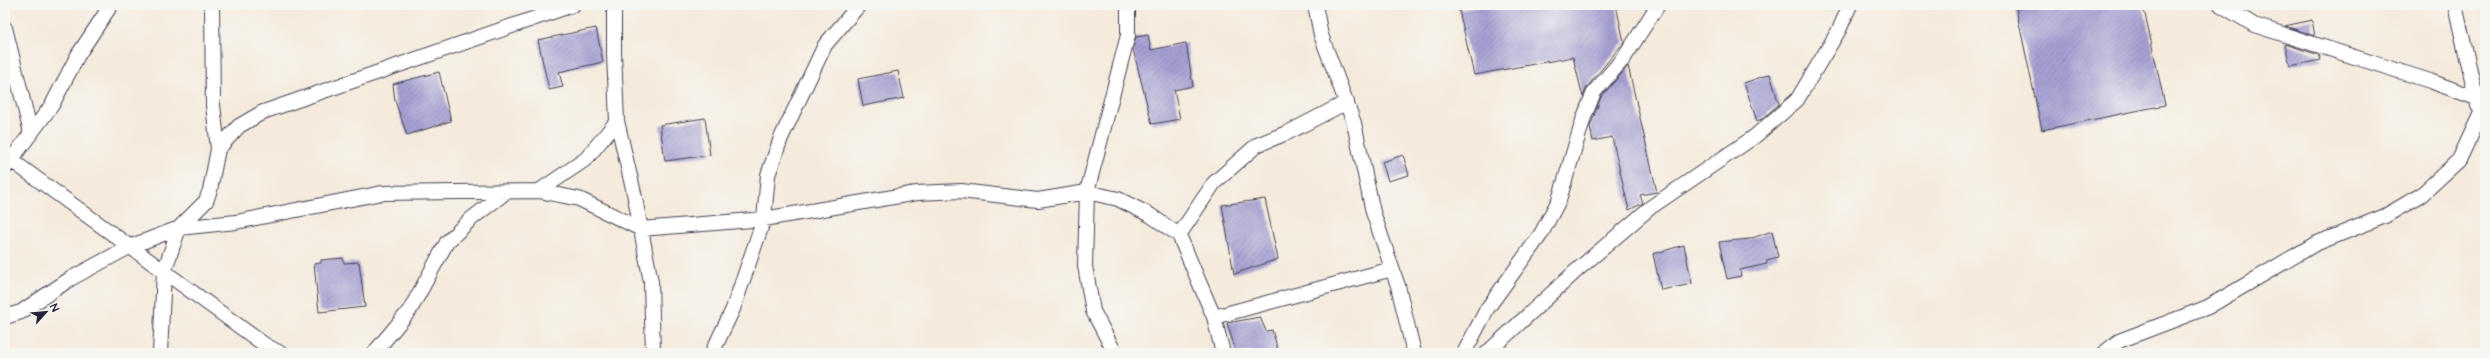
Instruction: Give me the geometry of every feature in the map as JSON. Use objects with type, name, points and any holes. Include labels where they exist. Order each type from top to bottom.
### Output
[{"type":"street","points":[[111,5],[78,54],[52,105],[8,164],[129,247],[265,345],[280,353]]},
{"type":"street","points":[[160,353],[164,272],[179,228],[206,201],[210,190],[218,149],[213,105],[212,5]]},
{"type":"street","points":[[218,149],[239,126],[263,112],[573,5]]},
{"type":"street","points":[[614,5],[614,54],[618,121],[651,282],[653,353]]},
{"type":"street","points":[[712,353],[733,310],[764,218],[768,175],[780,138],[825,45],[859,5]]},
{"type":"street","points":[[1115,353],[1093,311],[1085,266],[1087,192],[1128,35],[1128,5]]},
{"type":"street","points":[[1315,5],[1321,35],[1354,123],[1373,212],[1392,269],[1414,353]]},
{"type":"street","points":[[1464,353],[1487,310],[1541,234],[1559,200],[1584,117],[1594,92],[1624,58],[1658,5]]},
{"type":"street","points":[[1487,353],[1576,271],[1651,207],[1754,137],[1797,100],[1839,30],[1850,5]]},
{"type":"street","points":[[2222,5],[2254,25],[2480,96]]},
{"type":"street","points":[[2104,353],[2119,341],[2208,307],[2315,244],[2385,216],[2421,195],[2459,160],[2483,119],[2480,96],[2455,5]]},
{"type":"street","points":[[5,28],[31,133]]},
{"type":"street","points":[[1179,235],[1214,182],[1257,145],[1289,132],[1347,102]]},
{"type":"street","points":[[539,191],[586,159],[618,121]]},
{"type":"street","points":[[5,317],[21,312],[70,279],[129,247],[179,228],[236,222],[382,193],[539,191],[579,199],[641,229],[764,218],[917,194],[961,191],[1038,200],[1087,192],[1118,200],[1150,216],[1179,235],[1214,317],[1223,353]]},
{"type":"street","points":[[374,353],[410,310],[447,242],[471,219],[506,192]]},
{"type":"street","points":[[1214,317],[1392,269]]},
{"type":"building","points":[[1486,5],[1616,5],[1624,42],[1587,87],[1583,97],[1573,57],[1474,75],[1459,10]]},
{"type":"building","points":[[2035,5],[2143,5],[2165,105],[2042,130],[2016,9]]},
{"type":"building","points":[[2312,20],[2315,36],[2285,26]]},
{"type":"building","points":[[596,28],[603,62],[559,72],[563,87],[549,90],[538,40]]},
{"type":"building","points":[[1148,35],[1151,50],[1186,43],[1193,86],[1174,90],[1180,119],[1152,124],[1133,49],[1136,37]]},
{"type":"building","points":[[2285,44],[2319,55],[2321,60],[2290,66]]},
{"type":"building","points":[[1628,66],[1657,192],[1640,195],[1643,203],[1629,210],[1612,137],[1593,141],[1590,127],[1601,97]]},
{"type":"building","points":[[898,71],[904,98],[863,106],[858,79]]},
{"type":"building","points":[[439,72],[451,121],[407,135],[395,101],[393,84]]},
{"type":"building","points":[[1770,74],[1779,104],[1762,119],[1757,121],[1744,83]]},
{"type":"building","points":[[705,118],[710,155],[665,161],[660,125]]},
{"type":"building","points":[[1403,155],[1409,175],[1388,181],[1382,162]]},
{"type":"building","points":[[1265,199],[1278,259],[1234,274],[1222,205]]},
{"type":"building","points":[[1772,231],[1778,257],[1767,260],[1767,264],[1740,270],[1741,276],[1727,279],[1719,242],[1750,239]]},
{"type":"building","points":[[1684,245],[1692,284],[1661,290],[1653,254]]},
{"type":"building","points":[[343,258],[344,263],[359,262],[365,307],[319,312],[314,264],[321,263],[321,260]]},
{"type":"building","points":[[1260,317],[1266,331],[1272,330],[1279,353],[1236,353],[1227,323]]}]
